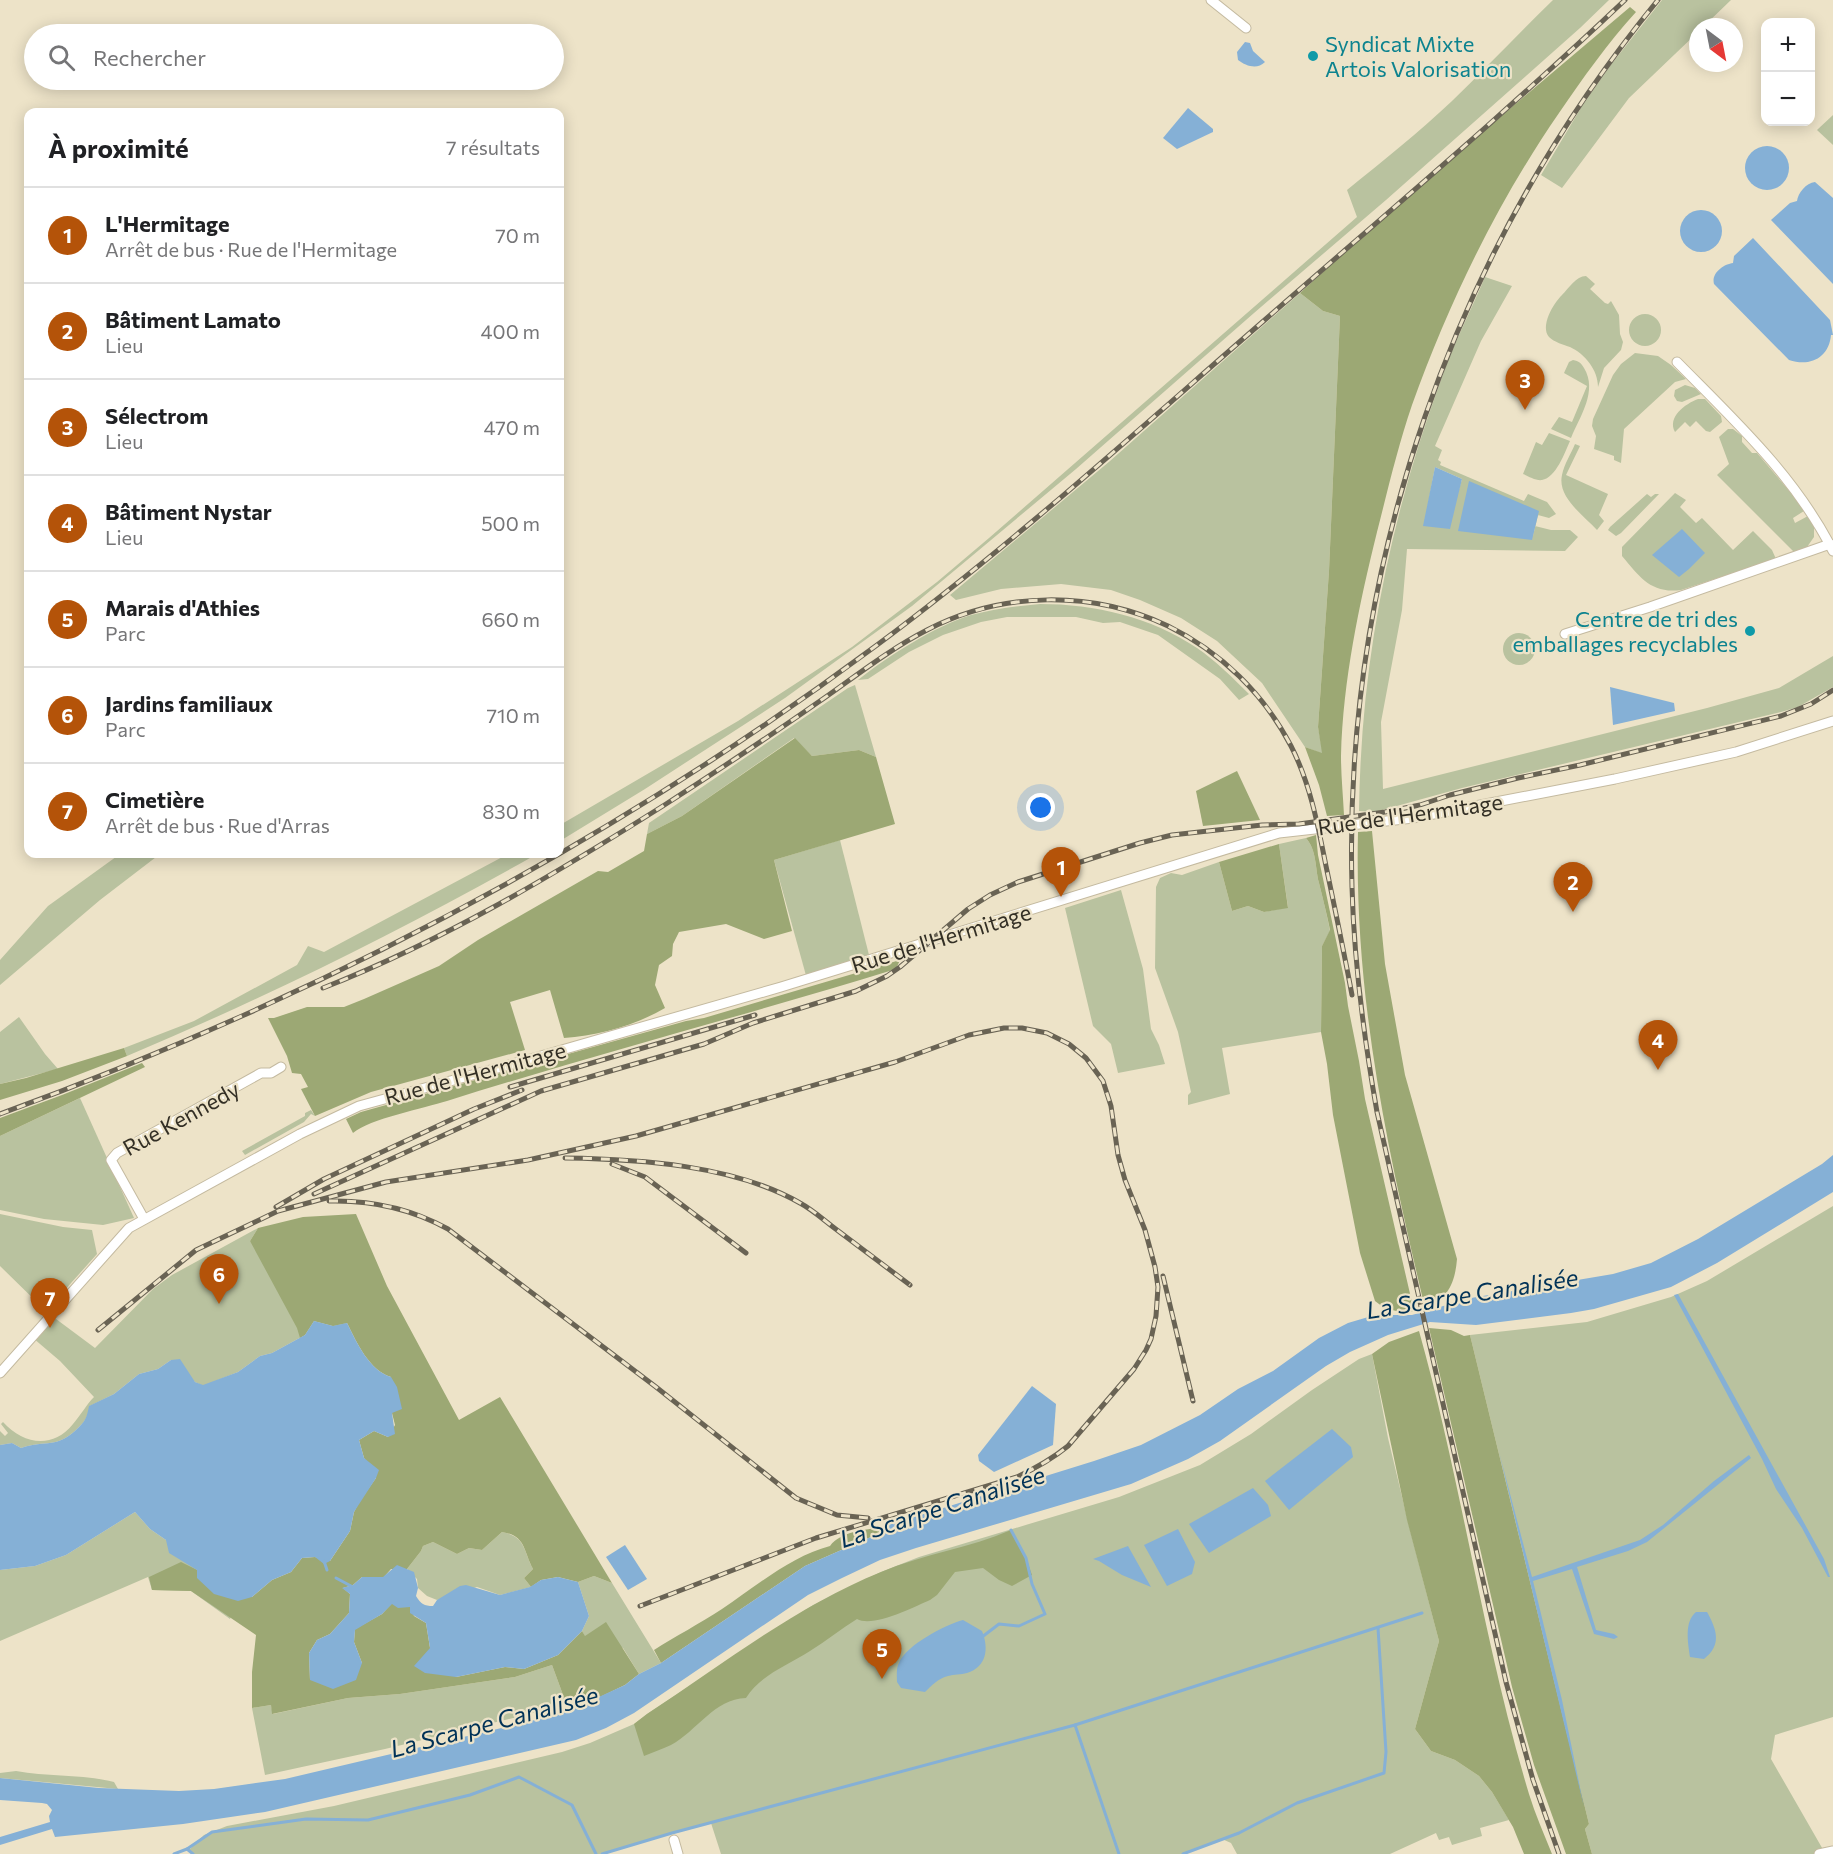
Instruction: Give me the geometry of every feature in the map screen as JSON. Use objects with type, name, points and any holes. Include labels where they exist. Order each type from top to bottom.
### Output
[{"type":"street","points":[[1211,0],[1246,28]]},
{"type":"street","points":[[1565,634],[1831,548],[1809,508],[1779,467],[1677,362]]},
{"type":"street","name":"Rue de l'Hermitage","points":[[0,1373],[129,1228],[300,1134],[359,1106],[781,987],[1279,833],[1413,818],[1625,777],[1736,752],[1833,721]]},
{"type":"street","name":"Rue Kennedy","points":[[144,1219],[111,1160],[117,1153],[261,1073],[271,1072],[281,1067]]},
{"type":"street","points":[[674,1840],[678,1854]]},
{"type":"street","points":[[1819,1854],[1833,1851]]},
{"type":"green space","points":[[1553,0],[1609,0],[1386,200],[1076,469],[912,606],[785,698],[564,839],[564,823],[738,721],[852,647],[937,582],[1357,217],[1347,190],[1452,101]]},
{"type":"green space","points":[[1662,0],[1731,0],[1712,18],[1689,18],[1689,41],[1629,98],[1562,188],[1541,175],[1582,106]]},
{"type":"green space","points":[[1630,7],[1636,12],[1596,61],[1536,147],[1515,182],[1458,291],[1426,367],[1398,452],[1364,587],[1353,643],[1342,728],[1341,763],[1344,815],[1327,816],[1305,747],[1322,753],[1318,727],[1329,571],[1340,316],[1323,311],[1300,293],[1493,123]]},
{"type":"green space","points":[[1833,115],[1833,145],[1817,130]]},
{"type":"green space","points":[[1586,276],[1595,284],[1590,289],[1605,303],[1608,304],[1611,301],[1619,315],[1623,342],[1621,350],[1604,368],[1598,387],[1596,375],[1585,358],[1576,350],[1551,339],[1546,327],[1549,315],[1558,299],[1576,280]]},
{"type":"green space","points":[[1485,277],[1512,286],[1481,341],[1435,446],[1442,450],[1438,460],[1441,462],[1440,465],[1524,501],[1528,494],[1547,502],[1556,514],[1549,518],[1538,515],[1535,526],[1551,530],[1570,530],[1578,537],[1565,551],[1407,549],[1402,610],[1381,722],[1383,789],[1779,688],[1833,656],[1833,687],[1798,707],[1781,712],[1462,788],[1375,812],[1359,811],[1361,755],[1372,644],[1393,536],[1407,483],[1442,377]],"holes":[[[1435,467],[1462,479],[1457,496],[1424,526]]]},
{"type":"green space","points":[[1300,293],[1323,311],[1340,316],[1329,571],[1318,727],[1323,754],[1305,747],[1262,683],[1217,641],[1181,618],[1140,600],[1111,590],[1061,584],[1001,589],[956,600],[950,595],[1110,461]]},
{"type":"green space","points":[[1645,314],[1656,319],[1661,330],[1656,341],[1645,346],[1634,341],[1629,330],[1634,319]]},
{"type":"green space","points":[[1635,353],[1658,356],[1686,379],[1675,382],[1624,429],[1621,463],[1614,460],[1614,456],[1594,449],[1596,436],[1592,426],[1613,375],[1621,364]]},
{"type":"green space","points":[[1573,360],[1583,366],[1589,386],[1583,412],[1571,438],[1551,429],[1559,417],[1572,422],[1587,386],[1564,373],[1569,362]]},
{"type":"green space","points":[[1685,385],[1695,388],[1701,394],[1682,402],[1677,401],[1674,396],[1675,390]]},
{"type":"green space","points":[[1698,399],[1705,399],[1721,416],[1722,422],[1710,432],[1696,421],[1690,427],[1685,422],[1675,432],[1673,421],[1675,416],[1688,404]]},
{"type":"green space","points":[[1728,429],[1733,429],[1742,436],[1742,442],[1752,453],[1757,453],[1802,506],[1804,511],[1793,518],[1795,523],[1808,516],[1814,526],[1814,537],[1807,547],[1794,552],[1717,475],[1729,464],[1719,437]]},
{"type":"green space","points":[[1549,433],[1570,441],[1556,470],[1542,480],[1523,474],[1536,442],[1542,445]]},
{"type":"green space","points":[[1575,444],[1580,446],[1566,475],[1608,494],[1599,515],[1604,521],[1597,530],[1572,505],[1563,491],[1561,483],[1563,471]]},
{"type":"green space","points":[[1675,493],[1686,500],[1680,507],[1696,523],[1702,518],[1733,550],[1753,531],[1772,550],[1776,559],[1681,590],[1671,591],[1654,587],[1622,556],[1622,547]]},
{"type":"green space","points":[[1647,494],[1651,497],[1659,494],[1621,533],[1616,536],[1608,530],[1610,527]]},
{"type":"green space","points":[[1040,604],[1102,610],[1142,620],[1161,628],[1204,653],[1249,694],[1239,700],[1220,679],[1158,635],[1120,622],[1103,623],[1076,617],[1007,617],[981,622],[943,635],[909,652],[868,679],[858,680],[883,661],[942,626],[988,611]]},
{"type":"green space","points":[[1519,633],[1530,638],[1535,649],[1530,660],[1519,665],[1508,660],[1503,649],[1508,638]]},
{"type":"green space","points":[[855,685],[876,757],[859,750],[812,756],[794,738],[682,816],[647,834],[649,823]]},
{"type":"green space","points":[[795,738],[812,756],[859,750],[876,757],[895,824],[774,860],[792,931],[764,939],[726,924],[679,932],[673,944],[672,956],[659,965],[655,985],[665,1008],[654,1014],[616,1029],[564,1038],[550,990],[510,1002],[525,1050],[371,1092],[315,1116],[301,1089],[308,1087],[301,1074],[292,1073],[287,1056],[268,1018],[307,1007],[344,1007],[439,966],[478,940],[598,871],[608,872],[644,851],[647,834],[682,816]]},
{"type":"green space","points":[[1237,771],[1260,820],[1203,826],[1196,791]]},
{"type":"green space","points":[[1372,831],[1385,964],[1405,1075],[1457,1259],[1449,1289],[1439,1300],[1425,1308],[1386,1131],[1367,1013],[1358,893],[1358,832]]},
{"type":"green space","points":[[1316,835],[1365,1099],[1414,1311],[1405,1313],[1383,1307],[1375,1301],[1360,1253],[1333,1115],[1321,1032],[1322,946],[1330,930],[1314,854],[1306,838]]},
{"type":"green space","points":[[1306,838],[1314,854],[1330,931],[1322,946],[1321,1032],[1222,1048],[1230,1094],[1188,1105],[1188,1095],[1191,1092],[1178,1032],[1155,968],[1156,887],[1160,878],[1171,873],[1182,875],[1219,862],[1232,911],[1248,906],[1264,912],[1288,907],[1279,844]]},
{"type":"green space","points":[[840,840],[870,959],[807,979],[774,860]]},
{"type":"green space","points":[[1279,844],[1288,908],[1264,912],[1248,906],[1232,911],[1219,862]]},
{"type":"green space","points":[[114,858],[155,858],[100,900],[0,985],[0,960],[48,906]]},
{"type":"green space","points":[[500,858],[530,858],[335,961],[127,1056],[124,1048],[194,1021],[297,965],[308,946],[324,952]]},
{"type":"green space","points":[[1121,890],[1143,969],[1151,1029],[1165,1064],[1118,1073],[1111,1044],[1093,1026],[1065,908]]},
{"type":"green space","points":[[900,960],[896,969],[398,1114],[371,1123],[353,1133],[346,1119],[361,1112],[686,1021],[704,1018]]},
{"type":"green space","points":[[19,1017],[58,1069],[0,1084],[0,1032]]},
{"type":"green space","points":[[124,1048],[127,1056],[62,1081],[0,1100],[0,1084]]},
{"type":"green space","points":[[142,1063],[145,1067],[0,1136],[0,1118]]},
{"type":"green space","points":[[80,1098],[134,1218],[103,1225],[44,1219],[0,1210],[0,1136]]},
{"type":"green space","points":[[311,1110],[315,1116],[311,1114],[304,1122],[245,1155],[242,1151],[305,1116],[305,1113]]},
{"type":"green space","points":[[1833,1206],[1833,1717],[1775,1735],[1771,1759],[1825,1853],[1833,1854],[1592,1854],[1585,1829],[1589,1824],[1470,1335],[1587,1322],[1671,1297],[1707,1281]]},
{"type":"green space","points":[[0,1214],[63,1227],[92,1230],[97,1254],[46,1311],[0,1266]]},
{"type":"green space","points":[[356,1214],[387,1286],[459,1420],[500,1397],[612,1583],[594,1576],[578,1582],[558,1577],[541,1580],[531,1587],[524,1578],[533,1569],[523,1545],[516,1537],[502,1532],[482,1550],[469,1548],[457,1554],[433,1542],[423,1546],[407,1569],[391,1569],[383,1578],[362,1577],[353,1585],[343,1588],[350,1594],[349,1613],[330,1634],[317,1640],[309,1653],[310,1680],[362,1663],[354,1642],[355,1629],[382,1614],[392,1603],[410,1607],[414,1616],[426,1623],[430,1648],[456,1677],[505,1667],[524,1669],[558,1655],[582,1631],[585,1636],[606,1622],[639,1674],[625,1685],[600,1697],[596,1693],[566,1703],[552,1665],[515,1677],[400,1694],[348,1698],[272,1714],[271,1705],[252,1708],[252,1672],[256,1635],[191,1591],[152,1590],[149,1577],[181,1562],[252,1597],[272,1580],[291,1572],[302,1558],[315,1557],[330,1561],[350,1531],[354,1512],[376,1478],[364,1458],[359,1440],[374,1431],[388,1437],[395,1425],[392,1413],[391,1377],[370,1362],[347,1323],[333,1326],[314,1321],[305,1335],[300,1338],[297,1328],[250,1241],[258,1228],[303,1217]]},
{"type":"green space","points":[[258,1228],[250,1241],[353,1306],[230,1619],[191,1591],[152,1590],[148,1577],[0,1641],[0,1570],[35,1566],[66,1555],[135,1512],[150,1529],[166,1540],[333,1326],[314,1321],[305,1335],[272,1353],[260,1356],[238,1372],[203,1386],[195,1382],[171,1360],[158,1369],[139,1374],[114,1394],[90,1406],[83,1422],[64,1439],[21,1448],[12,1443],[0,1445],[0,1431],[5,1436],[8,1433],[1,1424],[3,1422],[28,1439],[47,1441],[56,1438],[76,1421],[94,1397],[60,1361],[33,1338],[52,1316],[95,1348],[153,1289],[172,1275]]},
{"type":"green space","points":[[1429,1328],[1451,1330],[1464,1336],[1470,1335],[1589,1824],[1585,1829],[1592,1854],[1566,1854],[1534,1765],[1512,1687]]},
{"type":"green space","points":[[1419,1331],[1448,1447],[1498,1679],[1531,1802],[1552,1854],[1524,1854],[1513,1827],[1492,1792],[1479,1776],[1455,1760],[1431,1751],[1415,1729],[1439,1641],[1407,1520],[1372,1354],[1389,1342]]},
{"type":"green space","points":[[1372,1354],[1388,1438],[1439,1641],[1415,1729],[1431,1751],[1455,1760],[1479,1776],[1492,1792],[1509,1820],[1480,1828],[1482,1836],[1452,1845],[1449,1837],[1439,1840],[1436,1833],[1390,1854],[1237,1854],[1231,1843],[1222,1839],[1183,1854],[721,1854],[711,1823],[600,1854],[193,1854],[189,1850],[204,1835],[227,1826],[334,1806],[562,1752],[590,1743],[634,1724],[813,1605],[881,1572],[919,1557],[1119,1497],[1200,1465],[1251,1434],[1359,1359]]},
{"type":"green space","points":[[882,1527],[880,1533],[805,1566],[661,1663],[654,1650],[722,1609],[787,1565],[830,1546],[847,1534]]},
{"type":"green space","points":[[1011,1530],[1032,1575],[1012,1586],[983,1568],[955,1572],[937,1595],[930,1600],[883,1619],[864,1621],[857,1619],[766,1677],[746,1698],[724,1704],[680,1739],[644,1756],[634,1724],[790,1619],[881,1572]]},
{"type":"green space","points":[[502,1532],[516,1537],[523,1545],[533,1569],[524,1578],[531,1587],[500,1595],[477,1587],[437,1600],[427,1596],[418,1588],[417,1579],[407,1569],[423,1546],[433,1542],[457,1554],[469,1548],[482,1550]]},
{"type":"green space","points":[[594,1576],[612,1583],[661,1663],[639,1674],[623,1648],[585,1637],[582,1631],[589,1616],[578,1582]]},
{"type":"green space","points":[[552,1665],[566,1703],[385,1749],[265,1775],[252,1708],[271,1705],[273,1714],[348,1698],[400,1694],[515,1677]]},
{"type":"green space","points":[[16,1771],[102,1779],[114,1782],[118,1789],[0,1778],[0,1773]]},
{"type":"water","points":[[1245,42],[1250,43],[1253,51],[1265,62],[1259,66],[1252,66],[1238,60],[1237,52]]},
{"type":"water","points":[[1188,108],[1213,129],[1213,132],[1177,149],[1163,138]]},
{"type":"water","points":[[1767,146],[1782,153],[1789,168],[1782,183],[1767,190],[1752,183],[1745,168],[1752,153]]},
{"type":"water","points":[[1815,182],[1833,198],[1833,284],[1771,220],[1790,203],[1797,201],[1806,186]]},
{"type":"water","points":[[1701,210],[1709,211],[1716,216],[1721,223],[1721,239],[1716,246],[1709,251],[1701,252],[1693,251],[1686,246],[1681,239],[1680,231],[1681,223],[1686,216],[1693,211]]},
{"type":"water","points":[[1753,238],[1830,320],[1833,335],[1831,335],[1827,350],[1817,359],[1804,362],[1789,360],[1714,284],[1716,273],[1722,267],[1733,263],[1734,256]]},
{"type":"water","points":[[1435,467],[1462,479],[1450,529],[1423,526]]},
{"type":"water","points":[[1469,481],[1539,511],[1532,540],[1458,531]]},
{"type":"water","points":[[1682,529],[1705,553],[1679,577],[1652,555]]},
{"type":"water","points":[[1610,687],[1674,703],[1675,711],[1613,725]]},
{"type":"water","points":[[1833,1155],[1833,1192],[1717,1263],[1671,1287],[1594,1309],[1571,1313],[1476,1325],[1430,1322],[1388,1335],[1326,1366],[1220,1441],[1188,1459],[1131,1484],[916,1548],[880,1560],[842,1578],[808,1595],[634,1713],[576,1740],[265,1812],[183,1824],[55,1837],[52,1829],[0,1845],[0,1837],[50,1822],[49,1816],[52,1810],[47,1804],[42,1803],[0,1800],[0,1778],[99,1788],[179,1791],[214,1789],[285,1779],[535,1720],[577,1707],[625,1685],[639,1674],[661,1663],[805,1566],[880,1533],[882,1527],[1141,1445],[1200,1415],[1238,1389],[1273,1371],[1319,1338],[1348,1323],[1375,1315],[1412,1315],[1471,1298],[1613,1274],[1651,1263],[1698,1239],[1822,1164]]},
{"type":"water","points":[[1678,1294],[1824,1559],[1830,1577],[1776,1489],[1674,1295]]},
{"type":"water","points":[[314,1321],[333,1326],[347,1323],[370,1362],[391,1377],[397,1387],[402,1409],[392,1413],[395,1434],[388,1437],[374,1431],[359,1440],[364,1458],[379,1470],[354,1512],[350,1531],[330,1561],[324,1564],[315,1557],[302,1558],[291,1572],[272,1580],[252,1597],[238,1601],[214,1594],[197,1578],[197,1570],[169,1553],[166,1540],[150,1529],[135,1512],[66,1555],[35,1566],[0,1570],[0,1445],[12,1443],[21,1448],[64,1439],[83,1422],[89,1406],[114,1394],[139,1374],[158,1369],[171,1360],[180,1359],[195,1382],[203,1385],[238,1372],[260,1356],[272,1353],[305,1335]]},
{"type":"water","points":[[1032,1386],[1056,1404],[1053,1445],[994,1472],[979,1461],[978,1455]]},
{"type":"water","points":[[1332,1429],[1351,1447],[1353,1457],[1289,1510],[1265,1481]]},
{"type":"water","points":[[1499,1452],[1532,1577],[1640,1540],[1663,1525],[1714,1481],[1749,1455],[1751,1458],[1647,1542],[1628,1551],[1577,1567],[1596,1630],[1618,1637],[1614,1639],[1594,1634],[1572,1569],[1533,1581],[1562,1700],[1584,1807]]},
{"type":"water","points":[[1253,1488],[1268,1505],[1271,1516],[1209,1553],[1189,1524]]},
{"type":"water","points":[[1178,1529],[1195,1562],[1192,1574],[1167,1586],[1144,1545]]},
{"type":"water","points":[[625,1545],[647,1579],[628,1590],[606,1557]]},
{"type":"water","points":[[1128,1546],[1151,1587],[1122,1575],[1093,1559]]},
{"type":"water","points":[[397,1565],[414,1572],[418,1588],[416,1596],[421,1603],[427,1606],[433,1606],[437,1600],[460,1586],[466,1585],[500,1595],[530,1587],[541,1580],[558,1577],[578,1582],[589,1616],[582,1631],[558,1655],[524,1669],[505,1667],[456,1677],[425,1673],[414,1666],[430,1648],[426,1623],[410,1613],[410,1607],[398,1608],[392,1604],[382,1614],[355,1630],[354,1642],[362,1663],[356,1680],[333,1689],[310,1680],[309,1653],[317,1640],[330,1634],[349,1613],[350,1594],[342,1588],[353,1585],[362,1577],[383,1577]]},
{"type":"water","points":[[1696,1612],[1707,1612],[1715,1631],[1715,1643],[1710,1654],[1704,1659],[1690,1657],[1688,1627]]},
{"type":"water","points":[[963,1620],[982,1631],[986,1650],[979,1666],[967,1673],[941,1678],[925,1692],[901,1688],[897,1682],[898,1665],[909,1649],[946,1626]]},
{"type":"waterway","points":[[982,1637],[999,1624],[1019,1626],[1045,1614],[1032,1584],[1026,1558],[1011,1530]]},
{"type":"waterway","points":[[324,1561],[327,1570]]},
{"type":"waterway","points":[[336,1578],[351,1586]]},
{"type":"waterway","points":[[602,1854],[672,1833],[1075,1725],[1422,1613]]},
{"type":"waterway","points":[[1183,1854],[1239,1833],[1297,1803],[1384,1773],[1386,1752],[1378,1628]]},
{"type":"waterway","points":[[1075,1725],[1119,1854]]},
{"type":"waterway","points":[[174,1854],[187,1849],[212,1832],[306,1819],[368,1820],[470,1795],[519,1777],[572,1805],[596,1854]]},
{"type":"waterway","points":[[187,1849],[193,1854]]},
{"type":"railway","points":[[564,851],[671,786],[775,718],[928,607],[1123,444],[1447,161],[1625,0]]},
{"type":"railway","points":[[1559,1854],[1533,1780],[1506,1682],[1377,1112],[1364,1028],[1355,944],[1352,887],[1354,767],[1367,648],[1391,530],[1425,416],[1469,305],[1523,198],[1586,96],[1658,0]]},
{"type":"railway","points":[[323,988],[412,949],[541,880],[666,804],[884,656],[927,630],[956,617],[986,608],[1016,602],[1047,600],[1078,601],[1109,606],[1139,614],[1168,626],[1206,648],[1223,662],[1239,676],[1268,709],[1298,760],[1313,804],[1352,995]]},
{"type":"railway","points":[[314,1194],[541,1091],[704,1044],[753,1023],[856,991],[900,967],[968,909],[990,895],[1018,882],[1172,835],[1262,825],[1299,824],[1420,805],[1518,778],[1781,716],[1811,704],[1833,690]]},
{"type":"railway","points":[[0,1114],[117,1069],[231,1021],[344,968],[551,858]]},
{"type":"railway","points":[[510,1087],[755,1015]]},
{"type":"railway","points":[[98,1330],[196,1250],[278,1211],[386,1182],[528,1160],[636,1136],[895,1062],[969,1035],[1004,1028],[1022,1028],[1047,1033],[1069,1044],[1086,1058],[1103,1081],[1111,1106],[1118,1155],[1125,1180],[1145,1230],[1155,1267],[1158,1287],[1156,1316],[1151,1339],[1134,1369],[1068,1446],[1044,1463],[1017,1477],[816,1538],[640,1606]]},
{"type":"railway","points":[[276,1207],[324,1179],[474,1109],[522,1090]]},
{"type":"railway","points":[[565,1158],[624,1160],[686,1167],[716,1172],[774,1190],[810,1209],[910,1285]]},
{"type":"railway","points":[[612,1164],[645,1177],[746,1253]]},
{"type":"railway","points":[[329,1201],[360,1202],[391,1207],[420,1216],[448,1229],[656,1387],[796,1498],[837,1515],[868,1518]]},
{"type":"railway","points":[[1163,1276],[1193,1401]]},
{"type":"place","name":"Syndicat Mixte Artois Valorisation","points":[[1313,56]]},
{"type":"place","name":"Sélectrom","points":[[1525,410]]},
{"type":"place","name":"Centre de tri des emballages recyclables","points":[[1750,631]]},
{"type":"place","name":"L'Hermitage","points":[[1061,897]]},
{"type":"place","name":"Bâtiment Lamato","points":[[1573,912]]},
{"type":"place","name":"Bâtiment Nystar","points":[[1658,1070]]},
{"type":"place","name":"Jardins familiaux","points":[[219,1304]]},
{"type":"place","name":"Cimetière","points":[[50,1328]]},
{"type":"place","name":"Marais d'Athies","points":[[882,1679]]},
{"type":"water label","name":"La Scarpe Canalisée","points":[[1472,1293]]},
{"type":"water label","name":"La Scarpe Canalisée","points":[[942,1506]]},
{"type":"water label","name":"La Scarpe Canalisée","points":[[494,1721]]}]
